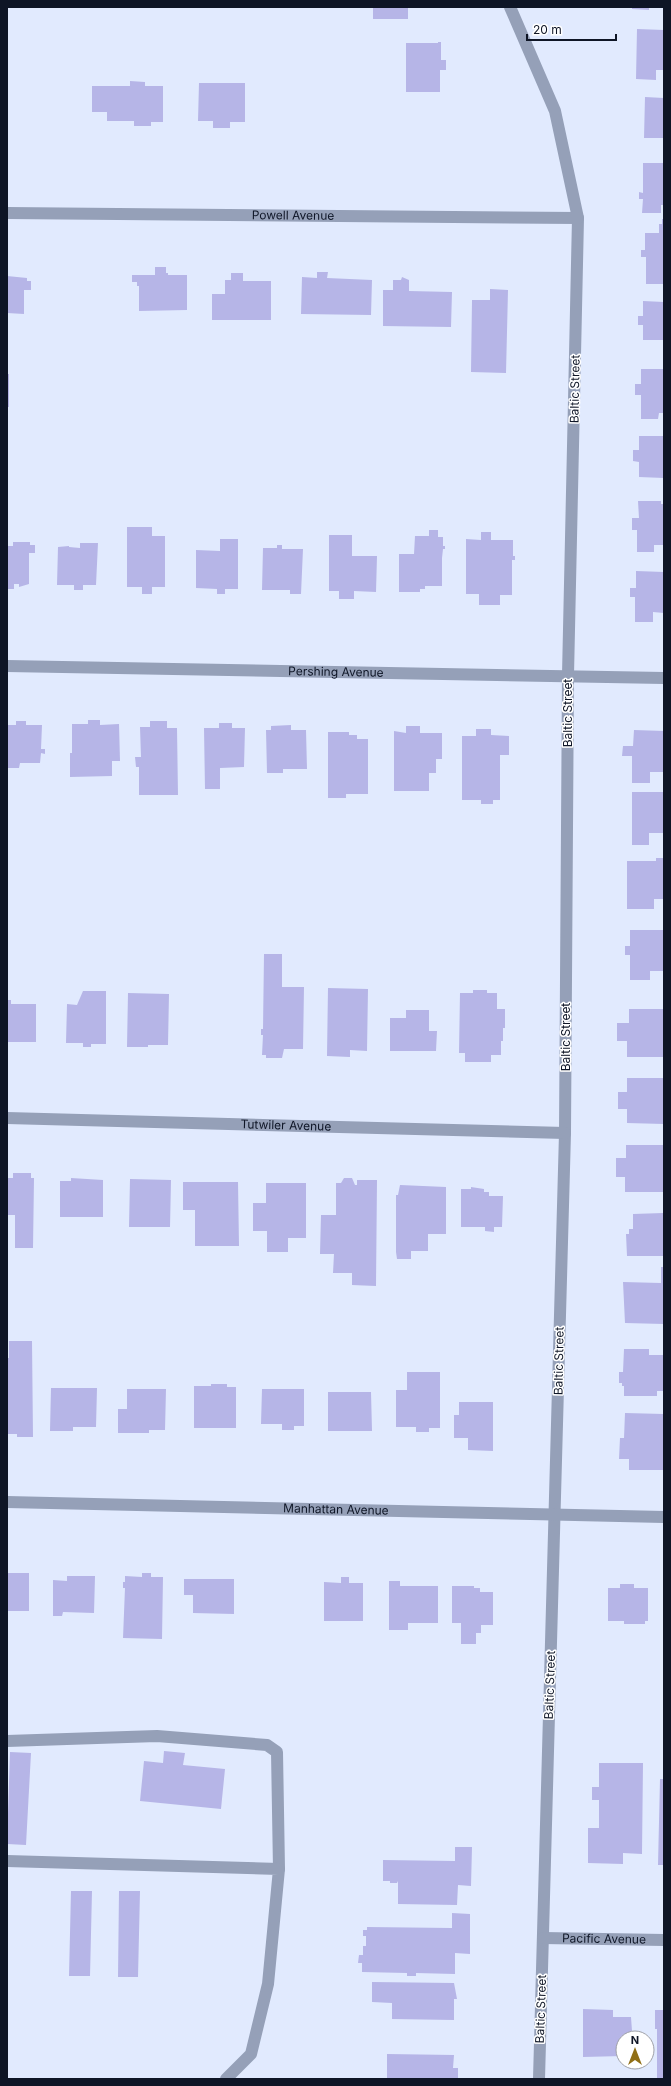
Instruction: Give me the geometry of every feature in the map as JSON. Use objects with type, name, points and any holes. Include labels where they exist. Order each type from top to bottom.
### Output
[{"type":"street","name":"Baltic Street","points":[[510,7],[555,111],[578,218],[568,675],[565,1133],[539,2079]]},
{"type":"street","name":"Powell Avenue","points":[[7,213],[578,218]]},
{"type":"street","name":"Pershing Avenue","points":[[7,666],[568,675],[664,678]]},
{"type":"street","name":"Tutwiler Avenue","points":[[7,1118],[565,1133]]},
{"type":"street","name":"Manhattan Avenue","points":[[7,1502],[664,1517]]},
{"type":"street","points":[[7,1741],[157,1736],[267,1745],[277,1752],[279,1869],[268,1984],[251,2054],[226,2079]]},
{"type":"street","points":[[7,1861],[279,1869]]},
{"type":"street","name":"Pacific Avenue","points":[[543,1938],[664,1940]]},
{"type":"building","points":[[373,7],[408,7],[408,19],[373,19]]},
{"type":"building","points":[[632,7],[649,7],[649,10],[632,9]]},
{"type":"building","points":[[637,29],[664,30],[664,70],[656,70],[656,80],[636,79]]},
{"type":"building","points":[[441,42],[441,60],[446,60],[446,70],[440,70],[440,92],[406,92],[406,43]]},
{"type":"building","points":[[130,81],[145,82],[145,86],[163,86],[163,122],[151,122],[151,126],[134,126],[134,121],[107,121],[107,112],[92,112],[92,86],[130,86]]},
{"type":"building","points":[[199,83],[245,83],[245,122],[230,122],[230,128],[213,128],[213,121],[198,121]]},
{"type":"building","points":[[645,97],[664,98],[664,138],[644,138]]},
{"type":"building","points":[[643,163],[664,163],[664,205],[661,205],[661,213],[642,213],[643,199],[639,199],[639,192],[643,193]]},
{"type":"building","points":[[662,219],[664,219],[664,284],[646,284],[646,257],[641,257],[641,250],[645,250],[645,233],[659,233],[659,224],[662,224]]},
{"type":"building","points":[[155,267],[166,267],[166,273],[168,273],[168,275],[187,275],[187,310],[139,311],[139,286],[137,286],[137,282],[132,282],[132,275],[155,275]]},
{"type":"building","points":[[317,272],[328,272],[327,278],[372,280],[371,315],[301,314],[302,277],[317,278]]},
{"type":"building","points":[[231,273],[243,273],[243,281],[271,281],[271,320],[212,320],[212,294],[225,294],[225,280],[231,280]]},
{"type":"building","points":[[7,276],[27,278],[27,281],[31,281],[31,290],[24,290],[24,314],[7,313]]},
{"type":"building","points":[[402,277],[409,280],[409,291],[452,292],[451,327],[383,326],[383,290],[393,290],[393,280],[401,280]]},
{"type":"building","points":[[490,289],[508,290],[506,373],[471,372],[472,300],[490,300]]},
{"type":"building","points":[[643,301],[664,302],[664,340],[643,340],[643,325],[638,325],[638,316],[643,316]]},
{"type":"building","points":[[641,369],[664,369],[664,410],[663,413],[659,413],[658,419],[641,419],[641,395],[635,395],[635,384],[641,384]]},
{"type":"building","points":[[7,374],[9,374],[9,407],[7,407]]},
{"type":"building","points":[[639,436],[664,436],[664,478],[639,477],[639,462],[633,461],[633,450],[639,450]]},
{"type":"building","points":[[638,501],[661,501],[661,504],[664,504],[664,545],[654,545],[654,552],[637,552],[637,530],[632,530],[632,518],[639,518]]},
{"type":"building","points":[[127,527],[152,527],[152,536],[165,536],[165,587],[152,587],[152,594],[142,594],[142,587],[127,587]]},
{"type":"building","points":[[429,530],[438,530],[438,537],[443,537],[443,546],[445,546],[445,549],[443,549],[442,558],[442,586],[425,586],[425,589],[420,589],[420,592],[399,592],[399,554],[414,554],[415,536],[429,536]]},
{"type":"building","points":[[481,532],[491,532],[491,540],[513,540],[513,556],[515,556],[515,560],[512,560],[512,595],[500,595],[500,605],[479,605],[479,594],[466,594],[466,539],[481,540]]},
{"type":"building","points":[[329,535],[352,535],[352,556],[377,556],[376,592],[354,591],[354,599],[339,599],[339,591],[329,591]]},
{"type":"building","points":[[220,539],[238,539],[238,589],[225,589],[225,594],[217,594],[217,589],[196,588],[196,550],[220,551]]},
{"type":"building","points":[[13,542],[30,542],[30,545],[35,545],[35,553],[29,553],[29,584],[19,587],[19,584],[14,584],[14,589],[7,589],[7,546],[13,546]]},
{"type":"building","points":[[80,543],[98,543],[96,585],[83,585],[83,590],[74,590],[74,585],[57,585],[58,547],[69,546],[80,548]]},
{"type":"building","points":[[277,545],[282,545],[282,549],[303,549],[301,594],[290,594],[290,590],[262,590],[263,548],[277,548]]},
{"type":"building","points":[[636,571],[664,572],[664,613],[653,612],[653,622],[635,622],[635,597],[630,597],[630,588],[636,588]]},
{"type":"building","points":[[88,720],[100,720],[100,725],[119,724],[120,761],[112,761],[112,776],[70,777],[72,724],[88,724]]},
{"type":"building","points":[[16,721],[26,721],[26,725],[42,725],[41,749],[45,749],[45,754],[41,753],[40,763],[20,763],[19,768],[7,768],[7,725],[16,725]]},
{"type":"building","points":[[150,721],[167,721],[167,728],[177,728],[178,795],[139,795],[139,767],[136,767],[135,757],[141,757],[140,727],[150,727]]},
{"type":"building","points":[[219,723],[232,723],[232,728],[245,728],[244,767],[220,768],[220,789],[205,789],[204,728],[219,728]]},
{"type":"building","points":[[291,725],[291,730],[306,730],[307,769],[283,769],[283,773],[267,773],[266,730],[271,730],[271,726]]},
{"type":"building","points":[[406,726],[420,726],[420,733],[442,733],[442,759],[436,759],[436,773],[429,773],[429,791],[394,791],[394,731],[406,733]]},
{"type":"building","points":[[476,729],[491,729],[491,735],[509,736],[509,755],[500,755],[500,800],[493,800],[493,804],[481,804],[481,800],[462,800],[462,736],[476,736]]},
{"type":"building","points":[[634,730],[664,731],[664,772],[650,772],[650,783],[632,783],[632,756],[622,756],[623,746],[633,746]]},
{"type":"building","points":[[328,732],[349,732],[349,735],[357,735],[357,739],[368,739],[368,794],[346,794],[346,798],[328,798]]},
{"type":"building","points":[[632,792],[664,792],[664,833],[649,833],[649,845],[632,845]]},
{"type":"building","points":[[656,858],[663,858],[664,861],[664,899],[654,899],[654,909],[627,909],[627,861],[656,861]]},
{"type":"building","points":[[630,930],[664,930],[664,971],[650,971],[650,980],[630,980],[630,955],[625,955],[625,946],[630,946]]},
{"type":"building","points":[[264,954],[282,954],[282,987],[304,987],[303,1049],[284,1049],[282,1058],[266,1058],[266,1055],[262,1055],[263,1035],[261,1035],[261,1029],[263,1029]]},
{"type":"building","points":[[328,988],[368,989],[367,1051],[350,1050],[350,1057],[327,1056]]},
{"type":"building","points":[[473,990],[487,990],[487,993],[497,993],[497,1009],[505,1009],[505,1028],[503,1028],[503,1041],[501,1041],[501,1055],[491,1055],[491,1062],[465,1062],[465,1053],[459,1053],[460,993],[473,993]]},
{"type":"building","points":[[83,991],[106,991],[106,1044],[91,1044],[91,1047],[83,1047],[83,1043],[66,1043],[67,1004],[77,1005]]},
{"type":"building","points":[[128,993],[169,994],[168,1045],[127,1047]]},
{"type":"building","points":[[7,1000],[11,1000],[11,1004],[36,1004],[36,1042],[7,1042]]},
{"type":"building","points":[[629,1009],[664,1009],[664,1057],[627,1057],[627,1041],[617,1041],[617,1023],[629,1023]]},
{"type":"building","points":[[406,1010],[429,1010],[429,1031],[437,1031],[436,1051],[390,1051],[390,1018],[406,1018]]},
{"type":"building","points":[[627,1078],[664,1078],[664,1124],[627,1123],[627,1109],[618,1109],[618,1092],[627,1092]]},
{"type":"building","points":[[626,1145],[664,1145],[664,1192],[625,1192],[625,1177],[616,1177],[616,1158],[626,1158]]},
{"type":"building","points":[[13,1173],[31,1173],[31,1178],[34,1178],[33,1248],[15,1248],[15,1215],[7,1215],[7,1178],[13,1178]]},
{"type":"building","points":[[71,1178],[103,1180],[103,1217],[60,1217],[60,1181],[71,1181]]},
{"type":"building","points":[[344,1178],[352,1178],[355,1185],[357,1185],[357,1180],[377,1180],[376,1286],[352,1285],[352,1273],[333,1273],[334,1254],[320,1254],[321,1215],[336,1215],[336,1183],[341,1183]]},
{"type":"building","points":[[130,1179],[171,1180],[170,1227],[129,1227]]},
{"type":"building","points":[[183,1182],[238,1182],[239,1246],[195,1246],[195,1210],[183,1210]]},
{"type":"building","points":[[266,1183],[306,1183],[306,1238],[288,1238],[288,1252],[267,1252],[267,1231],[253,1231],[253,1203],[266,1203]]},
{"type":"building","points":[[400,1185],[446,1187],[446,1234],[428,1234],[428,1251],[411,1251],[411,1259],[397,1259],[396,1195],[398,1195]]},
{"type":"building","points":[[471,1187],[484,1189],[484,1192],[489,1192],[489,1196],[503,1196],[502,1227],[494,1227],[494,1232],[485,1231],[485,1227],[461,1227],[461,1189],[471,1189]]},
{"type":"building","points":[[663,1213],[664,1256],[627,1256],[626,1234],[629,1234],[629,1229],[633,1229],[633,1214]]},
{"type":"building","points":[[661,1267],[664,1267],[664,1324],[625,1323],[623,1282],[661,1283]]},
{"type":"building","points":[[9,1341],[32,1341],[33,1437],[17,1437],[17,1434],[7,1434],[7,1358],[9,1358]]},
{"type":"building","points":[[624,1349],[649,1349],[649,1355],[664,1355],[664,1391],[657,1391],[657,1396],[624,1396],[624,1386],[622,1386],[622,1383],[619,1383],[619,1372],[623,1372]]},
{"type":"building","points":[[407,1372],[440,1372],[440,1428],[429,1428],[429,1432],[416,1432],[416,1427],[396,1427],[396,1390],[407,1390]]},
{"type":"building","points":[[211,1384],[227,1384],[227,1387],[236,1387],[236,1428],[194,1428],[194,1386],[211,1386]]},
{"type":"building","points":[[51,1388],[97,1388],[96,1427],[73,1427],[73,1431],[50,1431]]},
{"type":"building","points":[[127,1389],[166,1389],[165,1430],[149,1430],[149,1433],[118,1433],[118,1409],[127,1409]]},
{"type":"building","points":[[262,1389],[304,1389],[304,1426],[294,1426],[294,1430],[282,1430],[282,1424],[261,1424]]},
{"type":"building","points":[[328,1392],[371,1392],[372,1431],[328,1431]]},
{"type":"building","points":[[459,1402],[493,1402],[493,1451],[468,1450],[468,1438],[454,1438],[454,1415],[459,1415]]},
{"type":"building","points":[[625,1413],[664,1414],[664,1470],[629,1470],[629,1459],[619,1459],[620,1438],[624,1438]]},
{"type":"building","points":[[7,1573],[29,1573],[29,1611],[7,1611]]},
{"type":"building","points":[[142,1573],[151,1573],[151,1577],[163,1577],[162,1639],[123,1638],[125,1588],[123,1588],[123,1582],[125,1582],[125,1576],[142,1577]]},
{"type":"building","points":[[67,1576],[95,1576],[94,1613],[63,1612],[62,1616],[53,1616],[53,1580],[67,1581]]},
{"type":"building","points":[[341,1577],[349,1577],[349,1583],[363,1583],[363,1621],[324,1621],[324,1582],[341,1583]]},
{"type":"building","points":[[184,1579],[234,1579],[234,1614],[193,1613],[193,1595],[184,1595]]},
{"type":"building","points":[[389,1581],[400,1581],[400,1586],[438,1586],[438,1623],[408,1623],[408,1630],[389,1630]]},
{"type":"building","points":[[620,1584],[634,1584],[634,1588],[648,1588],[648,1621],[645,1621],[645,1624],[624,1624],[624,1621],[608,1621],[608,1588],[620,1588]]},
{"type":"building","points":[[452,1586],[474,1586],[474,1588],[480,1588],[480,1592],[493,1592],[493,1625],[481,1625],[481,1633],[476,1633],[476,1644],[461,1644],[461,1623],[452,1623]]},
{"type":"building","points":[[164,1751],[185,1753],[183,1765],[225,1769],[221,1809],[140,1801],[144,1761],[163,1763]]},
{"type":"building","points":[[10,1752],[31,1753],[26,1845],[7,1844]]},
{"type":"building","points":[[599,1763],[643,1763],[642,1854],[623,1853],[623,1864],[588,1863],[588,1828],[599,1828],[599,1800],[592,1800],[592,1787],[599,1787]]},
{"type":"building","points":[[660,1779],[664,1779],[664,1865],[658,1865]]},
{"type":"building","points":[[455,1847],[472,1847],[471,1886],[458,1885],[457,1905],[398,1904],[398,1881],[397,1883],[390,1883],[390,1881],[383,1881],[383,1860],[455,1861]]},
{"type":"building","points":[[71,1891],[92,1891],[90,1976],[69,1976]]},
{"type":"building","points":[[119,1891],[140,1891],[138,1977],[118,1977]]},
{"type":"building","points":[[452,1913],[470,1914],[470,1954],[455,1953],[455,1974],[416,1973],[416,1976],[407,1976],[407,1973],[362,1972],[362,1963],[358,1963],[359,1955],[363,1955],[363,1946],[366,1946],[366,1936],[363,1936],[363,1930],[367,1930],[367,1927],[452,1928]]},
{"type":"building","points":[[372,1982],[454,1983],[457,1999],[454,1999],[454,2020],[392,2019],[392,2003],[372,2002]]},
{"type":"building","points":[[583,2009],[613,2010],[613,2017],[631,2017],[632,2030],[615,2030],[615,2056],[583,2057]]},
{"type":"building","points":[[655,2010],[664,2010],[664,2079],[657,2079],[657,2029],[655,2029]]},
{"type":"building","points":[[387,2054],[454,2055],[453,2068],[458,2068],[458,2078],[387,2079]]}]
